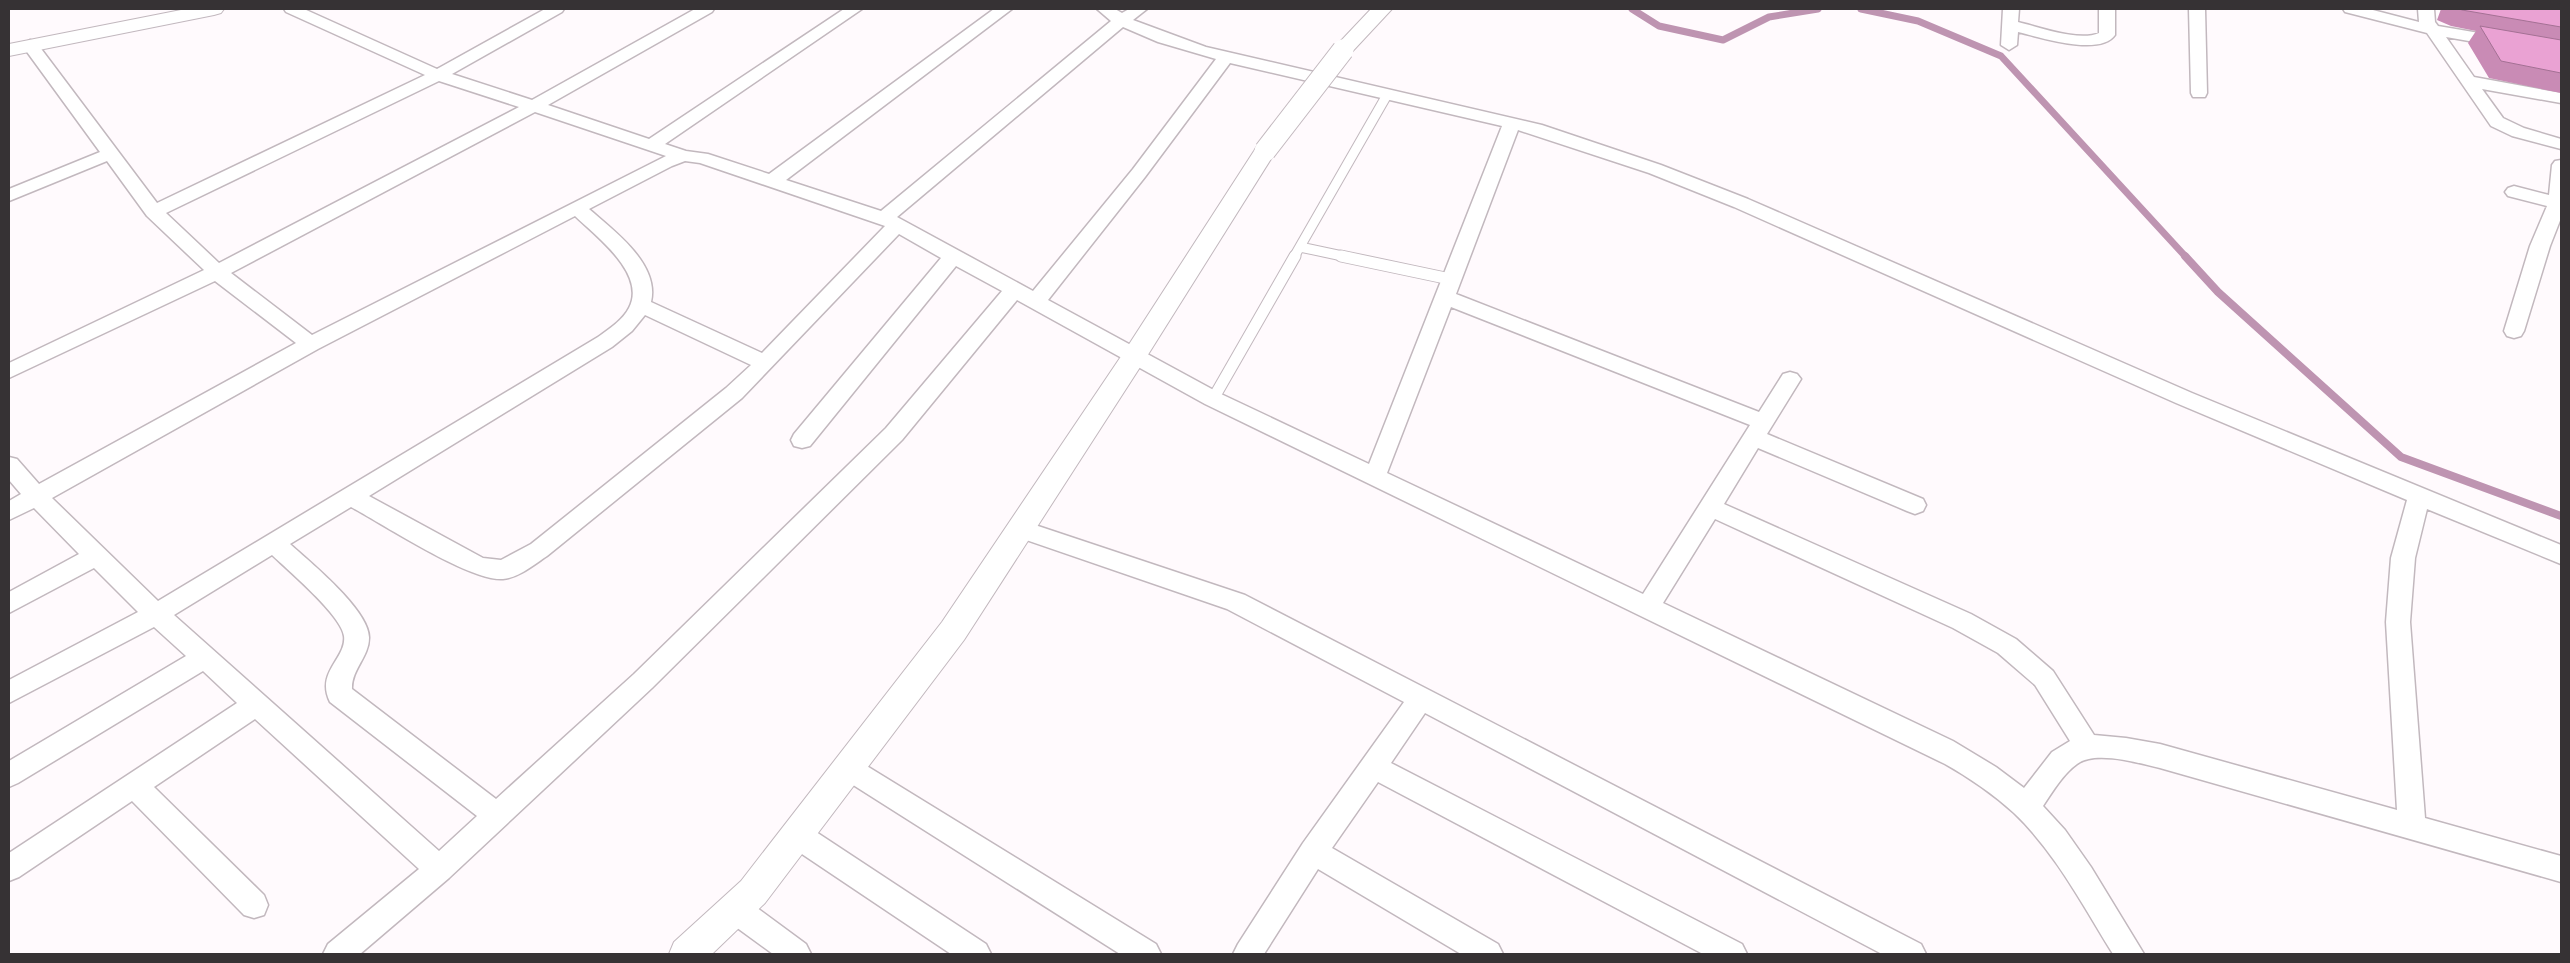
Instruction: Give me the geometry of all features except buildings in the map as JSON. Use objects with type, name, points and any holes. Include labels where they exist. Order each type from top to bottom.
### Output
[{"type":"street","points":[[9,50],[214,9]]},
{"type":"street","points":[[292,9],[438,75],[684,156],[702,158],[891,221],[1213,399],[1944,749],[1992,778],[2026,807],[2064,852],[2129,954]]},
{"type":"street","points":[[154,212],[438,75],[556,9]]},
{"type":"street","points":[[9,371],[217,272],[534,106],[706,9]]},
{"type":"street","points":[[651,145],[854,9]]},
{"type":"street","points":[[772,181],[1004,9]]},
{"type":"street","points":[[1105,9],[1122,20],[1155,35],[1226,57],[1536,129],[1655,169],[1741,203],[2184,398],[2561,555]]},
{"type":"street","points":[[351,496],[479,567],[504,570],[520,562],[570,525],[734,392],[765,363],[891,221],[1122,20],[1140,9]]},
{"type":"street","points":[[688,954],[753,892],[953,631],[1135,355],[1265,151],[1343,50],[1382,9]]},
{"type":"street","points":[[2008,45],[2011,9]]},
{"type":"street","points":[[2010,25],[2081,40],[2102,40],[2107,35],[2107,9]]},
{"type":"street","points":[[2198,9],[2199,92]]},
{"type":"street","points":[[2351,9],[2433,30],[2561,52]]},
{"type":"street","points":[[2426,9],[2425,16],[2433,30],[2497,122],[2518,132],[2561,144]]},
{"type":"street","points":[[30,45],[154,212],[217,272],[312,344]]},
{"type":"street","points":[[1036,301],[1139,173],[1226,57]]},
{"type":"street","points":[[2467,81],[2561,98]]},
{"type":"street","points":[[1375,476],[1512,124]]},
{"type":"street","points":[[9,195],[110,154]]},
{"type":"street","points":[[9,511],[312,344],[666,162],[684,156]]},
{"type":"street","points":[[2514,331],[2540,246],[2560,204],[2561,165]]},
{"type":"street","points":[[2514,192],[2560,204]]},
{"type":"street","points":[[9,692],[156,614],[605,342],[626,325],[640,305],[644,288],[634,264],[577,208]]},
{"type":"street","points":[[802,440],[953,256]]},
{"type":"street","points":[[1447,288],[1652,377],[1915,505]]},
{"type":"street","points":[[338,954],[439,869],[643,681],[894,434],[1014,290]]},
{"type":"street","points":[[640,305],[765,363]]},
{"type":"street","points":[[1648,607],[1790,379]]},
{"type":"street","points":[[9,465],[37,497],[156,614],[439,869]]},
{"type":"street","points":[[2412,827],[2398,622],[2403,558],[2418,496]]},
{"type":"street","points":[[1709,508],[1962,621],[2007,646],[2044,678],[2088,748]]},
{"type":"street","points":[[1020,529],[1236,602],[1911,954]]},
{"type":"street","points":[[274,543],[341,607],[355,628],[357,639],[338,681],[339,694],[497,816]]},
{"type":"street","points":[[9,603],[96,556]]},
{"type":"street","points":[[9,775],[204,658]]},
{"type":"street","points":[[1248,954],[1313,852],[1421,699]]},
{"type":"street","points":[[9,868],[256,704]]},
{"type":"street","points":[[2026,807],[2069,754],[2088,748],[2118,747],[2160,756],[2561,869]]},
{"type":"street","points":[[1372,766],[1732,954]]},
{"type":"street","points":[[848,768],[1146,954]]},
{"type":"street","points":[[134,785],[254,905]]},
{"type":"street","points":[[797,835],[976,954]]},
{"type":"street","points":[[1313,852],[1488,954]]},
{"type":"street","points":[[735,909],[796,954]]},
{"type":"lane","points":[[1213,399],[1387,95]]},
{"type":"lane","points":[[1300,247],[1447,288]]},
{"type":"waterway","points":[[1632,9],[1659,26],[1723,40],[1769,17],[1818,9]]},
{"type":"waterway","points":[[1861,9],[1918,21],[2001,56],[2186,257]]},
{"type":"waterway","points":[[2185,256],[2218,292],[2401,457],[2561,516]]}]
